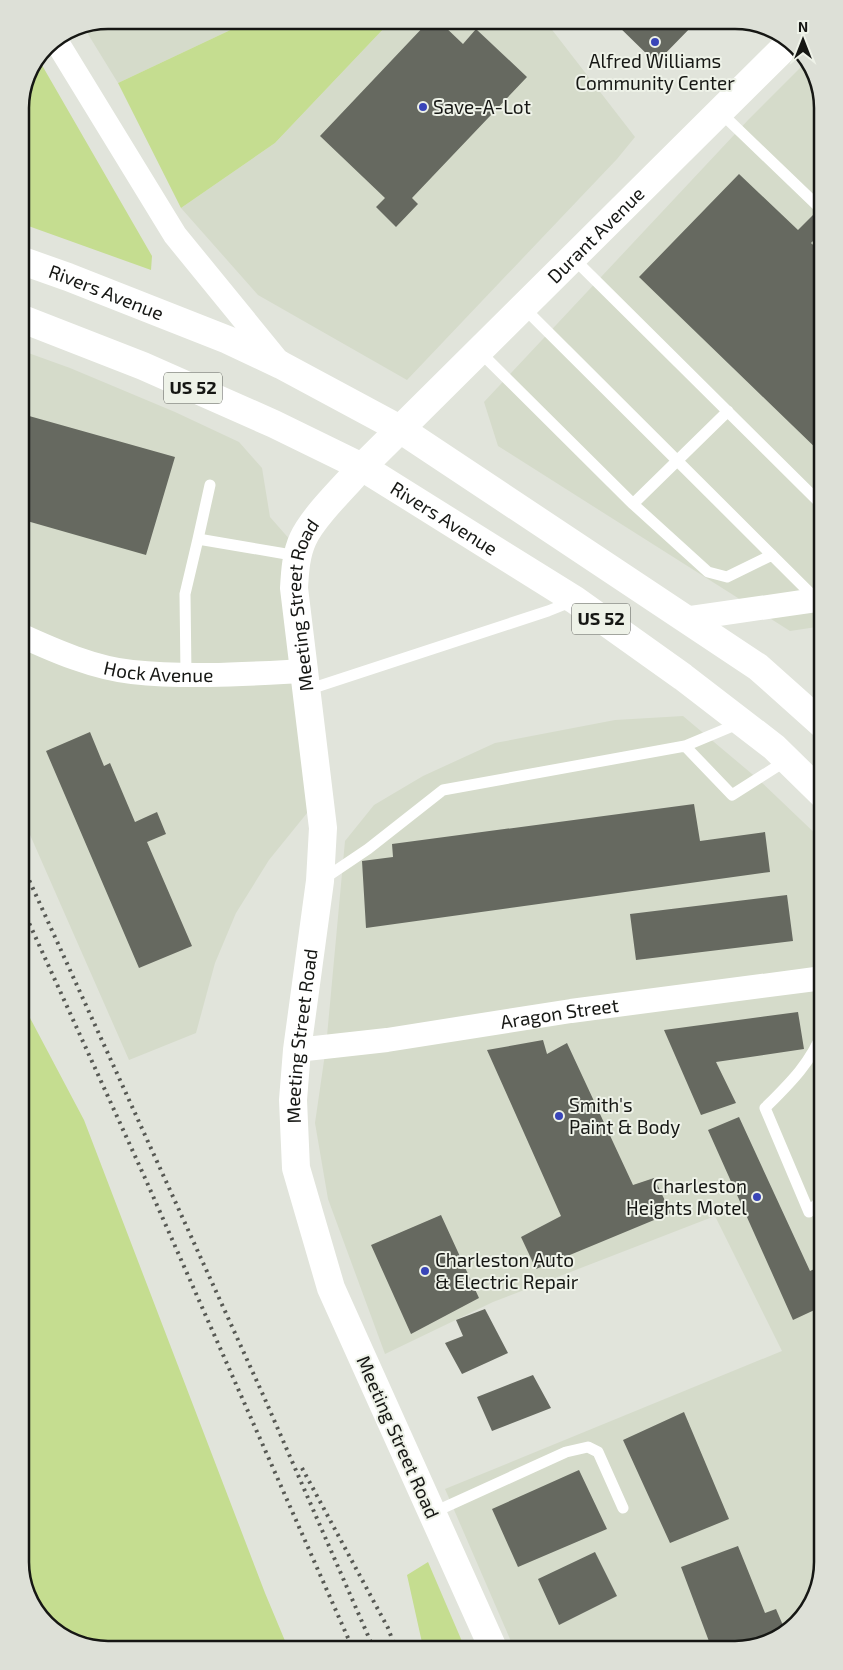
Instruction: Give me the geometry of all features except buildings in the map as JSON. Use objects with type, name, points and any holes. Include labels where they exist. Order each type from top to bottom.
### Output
[{"type":"main road","name":"Durant Avenue","points":[[400,429],[778,54]]},
{"type":"main road","name":"Rivers Avenue","points":[[29,263],[176,319],[281,365],[400,429],[758,667],[814,717]]},
{"type":"main road","name":"Rivers Avenue","points":[[29,322],[143,366],[274,424],[362,467],[575,600],[742,722],[787,760],[814,786]]},
{"type":"main road","name":"Meeting Street Road","points":[[400,429],[362,467],[308,529],[298,556],[294,588],[323,828],[320,881],[297,1050],[293,1100],[296,1168],[328,1278],[490,1641]]},
{"type":"street","points":[[59,46],[175,235],[281,365]]},
{"type":"street","points":[[684,619],[814,601]]},
{"type":"street","name":"Hock Avenue","points":[[29,639],[48,648],[102,666],[131,672],[305,680]]},
{"type":"street","name":"Aragon Street","points":[[297,1050],[387,1040],[570,1011],[814,979]]},
{"type":"lane","points":[[720,111],[814,203]]},
{"type":"lane","points":[[573,258],[814,497]]},
{"type":"lane","points":[[523,307],[814,594]]},
{"type":"lane","points":[[479,351],[633,504],[708,572],[727,576],[772,555]]},
{"type":"lane","points":[[633,504],[728,411]]},
{"type":"lane","points":[[186,675],[185,594],[210,485]]},
{"type":"lane","points":[[198,540],[298,556]]},
{"type":"lane","points":[[305,680],[548,611],[575,600]]},
{"type":"lane","points":[[320,881],[368,849],[443,790],[685,746],[742,722]]},
{"type":"lane","points":[[685,746],[732,795],[787,760]]},
{"type":"lane","points":[[814,1054],[798,1074],[765,1108],[809,1212],[814,1207]]},
{"type":"lane","points":[[432,1513],[566,1452],[588,1447],[598,1452],[623,1508]]},
{"type":"shaded area","points":[[97,29],[233,29],[118,83],[87,32]]},
{"type":"shaded area","points":[[383,29],[551,29],[635,137],[617,159],[407,380],[258,295],[181,208],[275,143]]},
{"type":"shaded area","points":[[802,66],[813,92],[814,107],[814,627],[790,631],[498,446],[484,402],[749,119]]},
{"type":"shaded area","points":[[29,353],[70,368],[175,412],[239,442],[262,468],[270,517],[299,550],[320,797],[269,860],[236,913],[215,963],[196,1033],[129,1060],[29,832]]},
{"type":"shaded area","points":[[683,716],[758,779],[814,832],[814,1573],[808,1593],[795,1614],[779,1628],[751,1640],[511,1641],[445,1489],[782,1351],[715,1216],[493,1302],[385,1354],[328,1199],[315,1123],[326,1047],[345,841],[374,805],[423,776],[495,743],[615,720]]},
{"type":"green space","points":[[233,29],[383,29],[275,143],[181,208],[118,83]]},
{"type":"green space","points":[[42,65],[152,256],[151,270],[29,226],[29,102],[31,87]]},
{"type":"green space","points":[[29,1016],[84,1120],[285,1641],[92,1640],[73,1633],[56,1622],[39,1602],[35,1593],[30,1578],[29,1563]]},
{"type":"green space","points":[[428,1562],[462,1641],[422,1641],[407,1575]]},
{"type":"railway","points":[[29,880],[264,1397],[370,1641]]},
{"type":"railway","points":[[29,923],[145,1178],[349,1641]]},
{"type":"railway","points":[[302,1468],[388,1628],[393,1641]]},
{"type":"place","name":"Alfred Williams Community Center","points":[[655,42]]},
{"type":"place","name":"Save-A-Lot","points":[[423,107]]},
{"type":"place","name":"Smith's Paint & Body","points":[[559,1116]]},
{"type":"place","name":"Charleston Heights Motel","points":[[757,1197]]},
{"type":"place","name":"Charleston Auto & Electric Repair","points":[[425,1271]]}]
